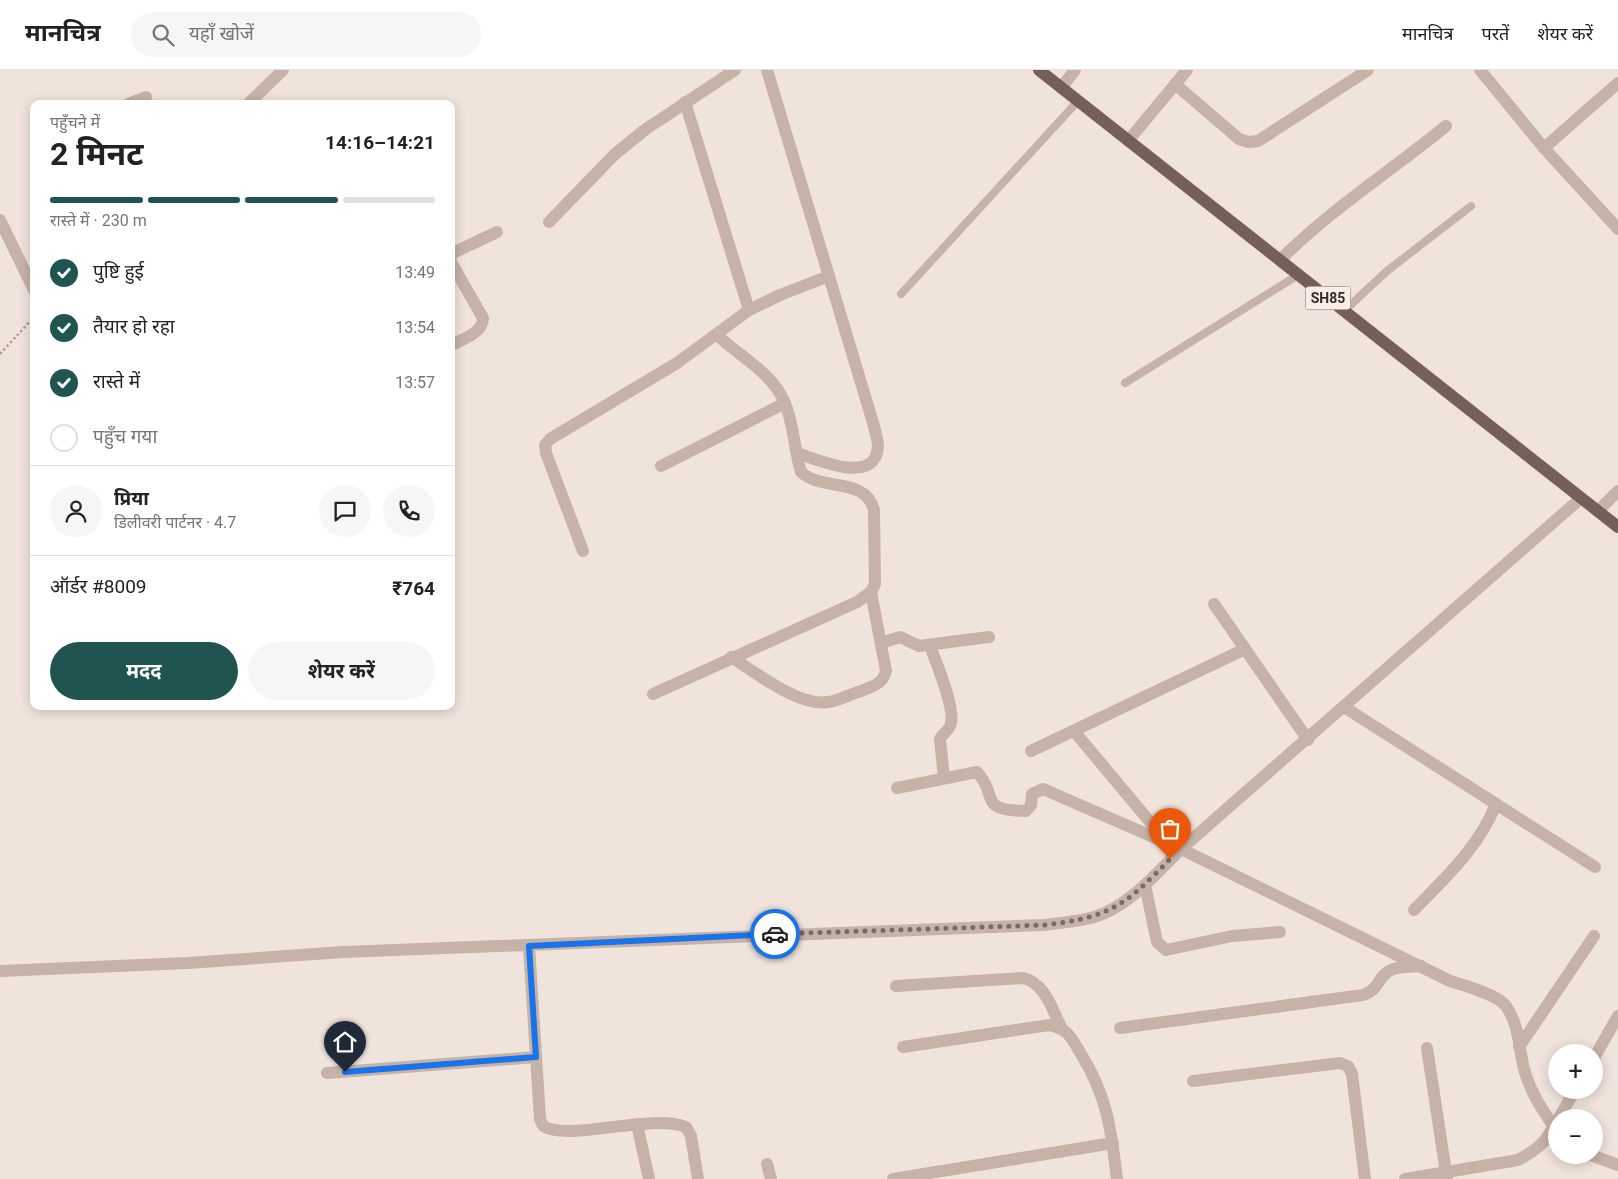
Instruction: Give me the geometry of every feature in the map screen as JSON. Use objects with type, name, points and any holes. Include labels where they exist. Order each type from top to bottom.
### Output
[{"type":"main road","name":"SH85","points":[[1039,70],[1618,527]]},
{"type":"street","points":[[252,100],[283,70]]},
{"type":"street","points":[[549,222],[615,154],[685,102],[735,70]]},
{"type":"street","points":[[767,70],[874,426],[878,446],[875,458],[865,467],[852,469],[797,453]]},
{"type":"street","points":[[1061,88],[1074,70]]},
{"type":"street","points":[[1128,140],[1187,70]]},
{"type":"street","points":[[1175,84],[1239,139],[1248,142],[1258,141],[1368,70]]},
{"type":"street","points":[[1480,70],[1544,148],[1613,215],[1618,230]]},
{"type":"street","points":[[1544,148],[1618,83]]},
{"type":"street","points":[[138,100],[146,97]]},
{"type":"street","points":[[685,102],[749,310]]},
{"type":"street","points":[[1280,260],[1325,218],[1387,174],[1446,126]]},
{"type":"street","points":[[0,220],[30,282]]},
{"type":"street","points":[[455,252],[497,232]]},
{"type":"street","points":[[455,269],[483,318],[483,324],[479,330],[455,343]]},
{"type":"street","points":[[583,551],[546,453],[545,445],[550,439],[630,393],[717,335],[749,310],[780,295],[829,276]]},
{"type":"street","points":[[653,694],[731,657],[856,602],[871,592],[875,584],[874,510],[872,501],[867,494],[860,490],[806,477],[801,472],[785,403],[775,385],[758,368],[717,335]]},
{"type":"street","points":[[661,466],[785,403]]},
{"type":"street","points":[[1598,511],[1618,492]]},
{"type":"street","points":[[0,971],[188,963],[344,952],[1045,925],[1075,921],[1104,914],[1125,902],[1181,849],[1308,740],[1581,498]]},
{"type":"street","points":[[731,657],[793,695],[813,703],[828,702],[877,684],[884,679],[886,671],[871,592]]},
{"type":"street","points":[[1214,604],[1308,740]]},
{"type":"street","points":[[881,643],[900,637],[920,646],[930,646],[989,637]]},
{"type":"street","points":[[930,646],[948,697],[952,719],[951,725],[940,739],[944,778]]},
{"type":"street","points":[[1031,751],[1245,649]]},
{"type":"street","points":[[1344,707],[1595,867]]},
{"type":"street","points":[[1074,731],[1166,842]]},
{"type":"street","points":[[897,788],[977,772],[983,779],[989,798],[995,806],[1004,811],[1026,811],[1031,805],[1032,794],[1043,789],[1166,842],[1421,966],[1491,996],[1506,1005],[1515,1023],[1524,1070],[1534,1098],[1548,1113]]},
{"type":"street","points":[[1414,910],[1466,855],[1481,835],[1496,804]]},
{"type":"street","points":[[1144,885],[1158,942],[1166,950],[1232,936],[1280,932]]},
{"type":"street","points":[[1519,1047],[1594,936]]},
{"type":"street","points":[[529,946],[540,1119],[544,1126],[558,1132],[637,1124],[678,1124],[686,1127],[691,1136],[698,1179]]},
{"type":"street","points":[[1120,1028],[1363,995],[1371,992],[1386,972],[1394,968],[1421,966]]},
{"type":"street","points":[[896,986],[1023,978],[1033,980],[1042,988],[1061,1027],[1079,1050],[1103,1096],[1113,1143],[1116,1179]]},
{"type":"street","points":[[1602,1044],[1618,1016]]},
{"type":"street","points":[[903,1047],[1049,1025],[1061,1027]]},
{"type":"street","points":[[1427,1048],[1447,1175]]},
{"type":"street","points":[[327,1073],[536,1057]]},
{"type":"street","points":[[1193,1081],[1340,1063],[1348,1066],[1352,1074],[1365,1179]]},
{"type":"street","points":[[637,1124],[649,1179]]},
{"type":"street","points":[[893,1179],[1113,1143]]},
{"type":"street","points":[[1405,1179],[1447,1175],[1518,1160],[1548,1144]]},
{"type":"street","points":[[1603,1159],[1618,1164]]},
{"type":"street","points":[[767,1164],[771,1179]]},
{"type":"lane","points":[[901,294],[1078,101]]},
{"type":"lane","points":[[1344,311],[1394,265],[1471,206]]},
{"type":"lane","points":[[1125,383],[1298,275]]},
{"type":"path","points":[[0,354],[30,321]]},
{"type":"way so far","points":[[775,934],[1045,925],[1075,921],[1104,914],[1125,902],[1170,859]]},
{"type":"route","points":[[345,1072],[536,1057],[529,946],[775,934]]}]
